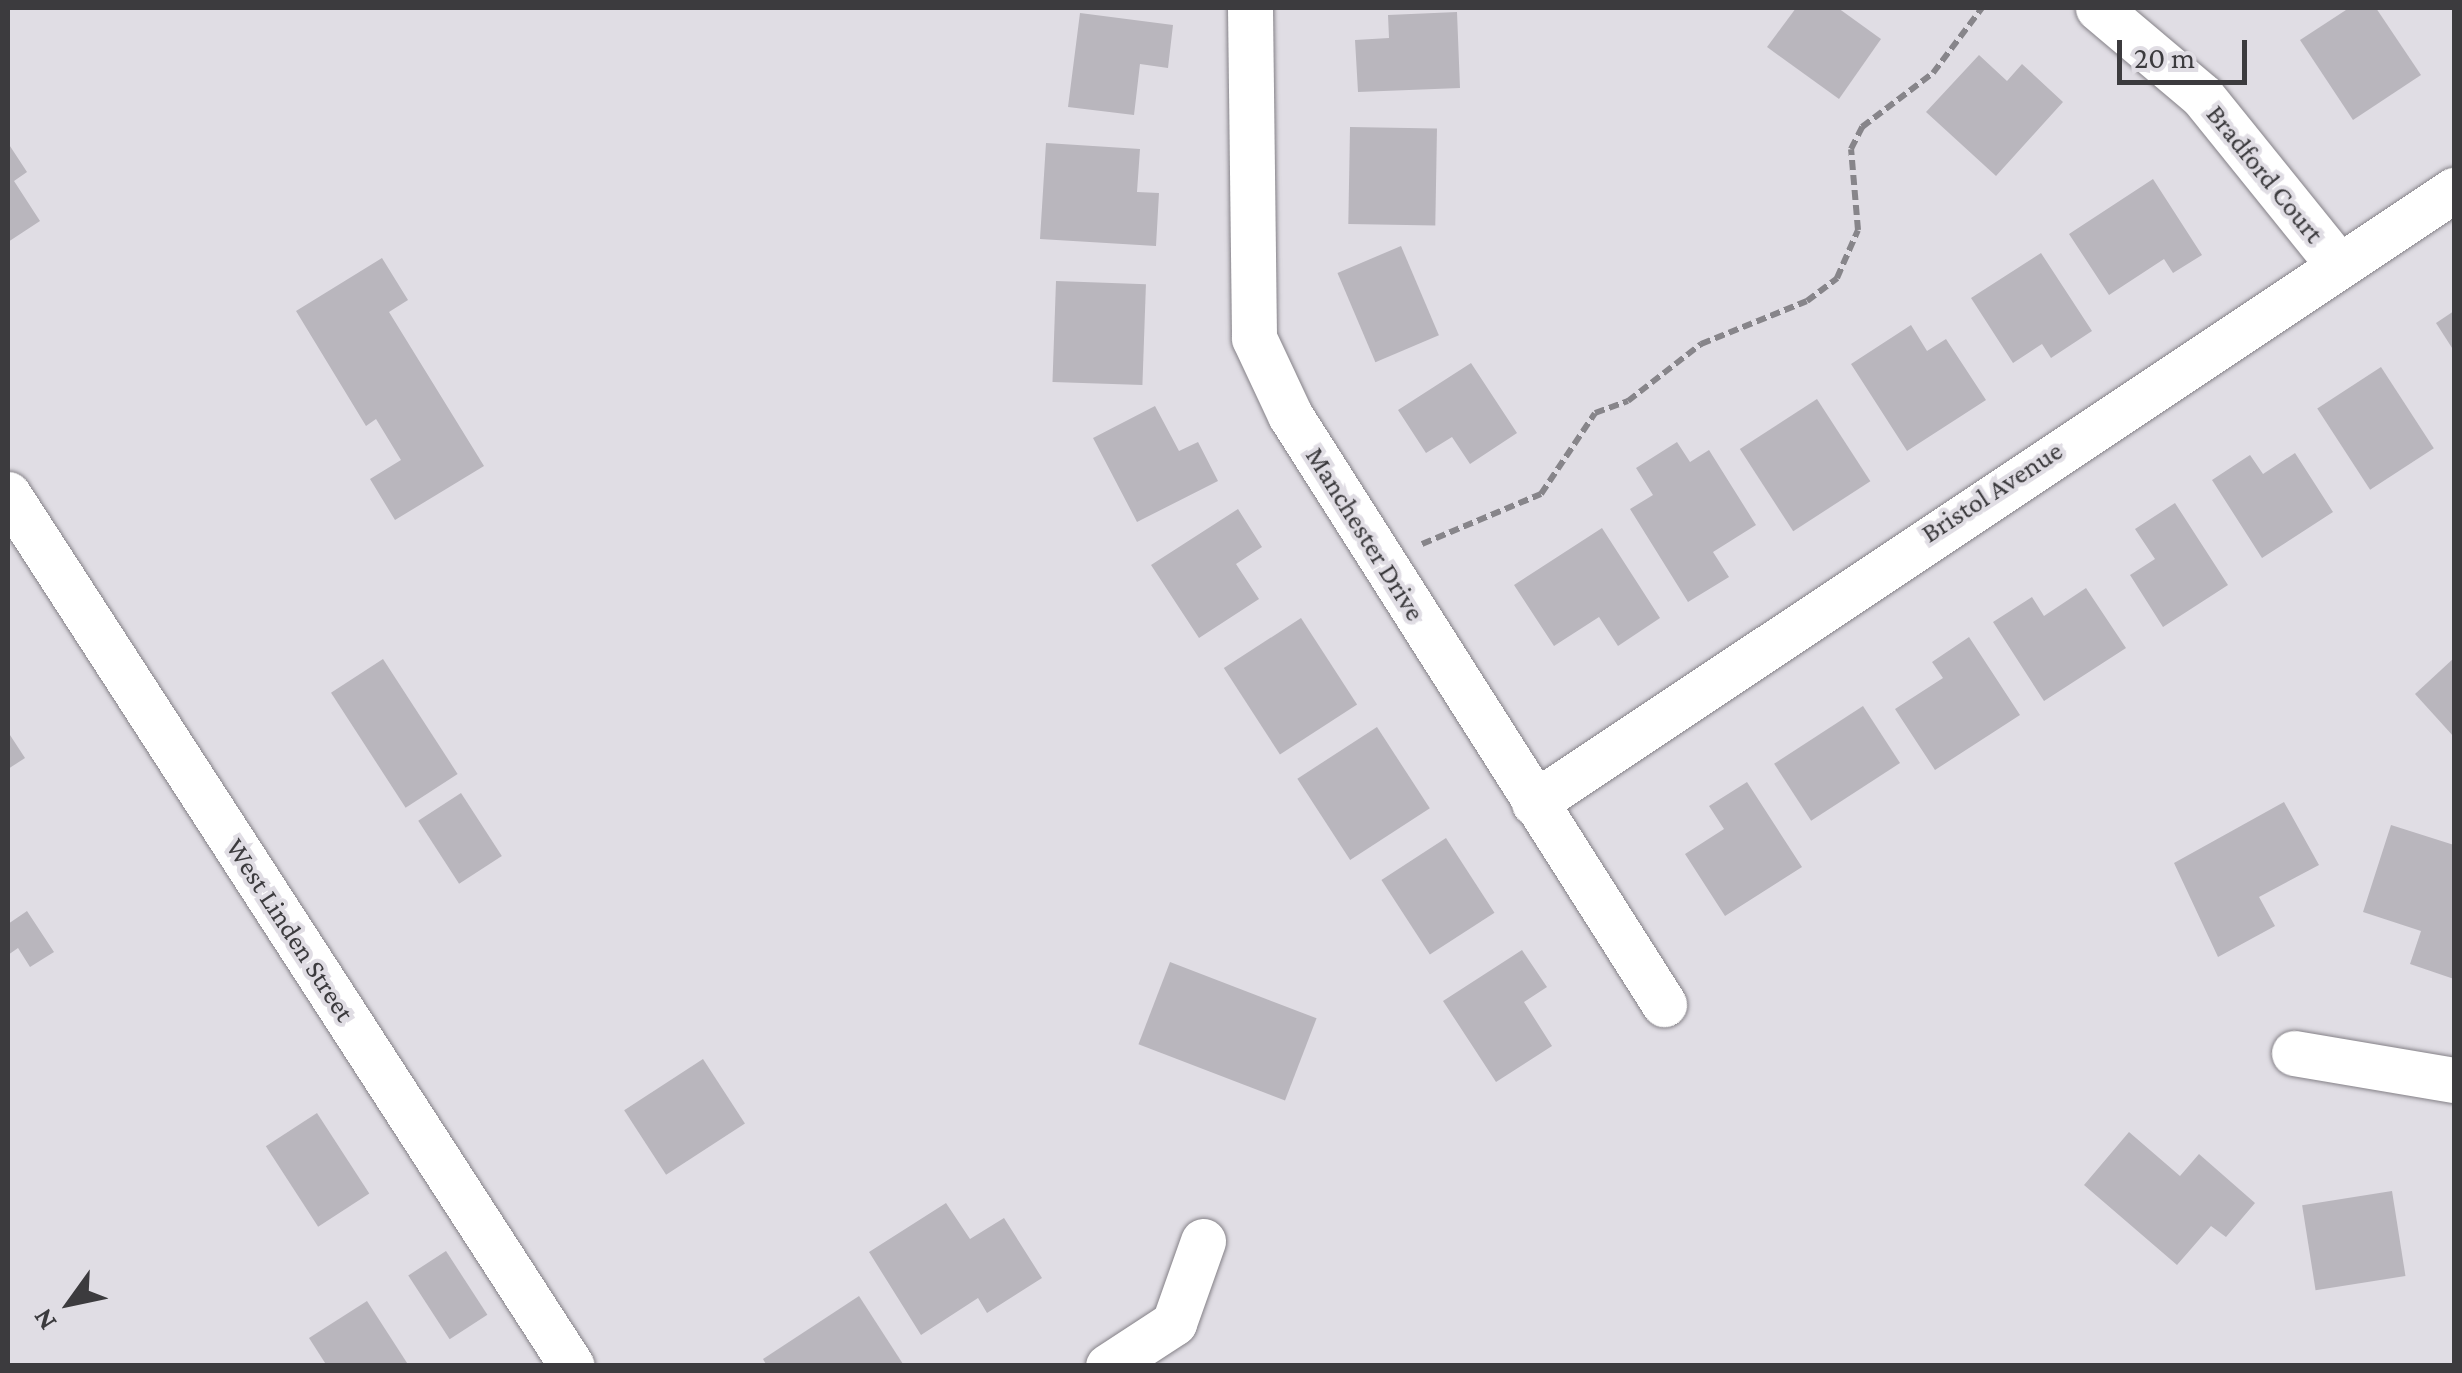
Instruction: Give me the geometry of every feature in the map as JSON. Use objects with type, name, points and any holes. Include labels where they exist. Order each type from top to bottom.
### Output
[{"type":"street","name":"Manchester Drive","points":[[1250,8],[1254,338],[1290,415],[1664,1004]]},
{"type":"street","name":"Bradford Court","points":[[2098,8],[2202,96],[2338,266]]},
{"type":"street","name":"Bristol Avenue","points":[[1534,803],[2454,190]]},
{"type":"street","name":"West Linden Street","points":[[8,494],[572,1366]]},
{"type":"street","points":[[2294,1053],[2454,1080]]},
{"type":"street","points":[[1108,1366],[1174,1323],[1203,1240]]},
{"type":"path","points":[[1387,569],[1431,538],[1541,494],[1595,413],[1628,401],[1701,344],[1806,302],[1837,278],[1858,230],[1851,149],[1862,127],[1933,73],[1982,8]]},
{"type":"building","points":[[1796,8],[1838,8],[1881,39],[1839,99],[1767,47]]},
{"type":"building","points":[[2349,8],[2376,8],[2421,75],[2353,120],[2300,40]]},
{"type":"building","points":[[1457,12],[1460,88],[1358,92],[1355,40],[1389,38],[1388,15]]},
{"type":"building","points":[[1080,13],[1173,25],[1168,68],[1140,64],[1134,115],[1068,107]]},
{"type":"building","points":[[1979,55],[2007,81],[2022,64],[2063,102],[1996,176],[1926,112]]},
{"type":"building","points":[[1350,127],[1437,129],[1435,226],[1348,224]]},
{"type":"building","points":[[8,143],[27,172],[14,181],[40,221],[8,242]]},
{"type":"building","points":[[1046,143],[1140,149],[1137,192],[1159,193],[1156,246],[1040,239]]},
{"type":"building","points":[[2153,179],[2202,255],[2173,273],[2164,259],[2109,295],[2069,234]]},
{"type":"building","points":[[1401,246],[1439,335],[1375,362],[1337,273]]},
{"type":"building","points":[[2041,253],[2092,331],[2051,358],[2042,344],[2013,363],[1971,298]]},
{"type":"building","points":[[382,258],[408,300],[389,312],[484,466],[395,520],[370,479],[401,460],[376,419],[366,426],[296,311]]},
{"type":"building","points":[[1056,281],[1146,284],[1142,385],[1052,382]]},
{"type":"building","points":[[2454,311],[2454,351],[2436,323]]},
{"type":"building","points":[[1911,325],[1927,351],[1946,339],[1986,400],[1907,451],[1851,364]]},
{"type":"building","points":[[1471,363],[1517,433],[1470,464],[1452,437],[1426,453],[1398,410]]},
{"type":"building","points":[[2381,367],[2434,448],[2370,490],[2317,408]]},
{"type":"building","points":[[1817,399],[1870,481],[1793,531],[1740,449]]},
{"type":"building","points":[[1155,406],[1179,451],[1198,442],[1218,481],[1137,522],[1093,438]]},
{"type":"building","points":[[1677,442],[1690,462],[1709,450],[1756,525],[1713,552],[1729,577],[1688,602],[1630,509],[1653,495],[1636,468]]},
{"type":"building","points":[[2295,453],[2333,512],[2262,558],[2212,480],[2250,455],[2263,474]]},
{"type":"building","points":[[2175,503],[2228,585],[2163,627],[2130,575],[2155,559],[2135,529]]},
{"type":"building","points":[[1238,509],[1262,547],[1236,564],[1259,599],[1199,638],[1151,565]]},
{"type":"building","points":[[1602,528],[1660,618],[1618,646],[1599,617],[1554,646],[1514,585]]},
{"type":"building","points":[[2086,588],[2126,648],[2044,701],[1993,622],[2032,597],[2044,616]]},
{"type":"building","points":[[1301,618],[1357,704],[1280,754],[1224,668]]},
{"type":"building","points":[[1969,637],[2020,715],[1935,770],[1895,709],[1943,678],[1932,662]]},
{"type":"building","points":[[2454,658],[2454,737],[2415,694]]},
{"type":"building","points":[[383,659],[458,774],[406,808],[331,693]]},
{"type":"building","points":[[1863,706],[1900,763],[1811,821],[1774,764]]},
{"type":"building","points":[[1377,727],[1430,808],[1350,860],[1297,779]]},
{"type":"building","points":[[8,732],[25,758],[8,769]]},
{"type":"building","points":[[1747,782],[1802,867],[1725,916],[1685,854],[1724,829],[1709,806]]},
{"type":"building","points":[[461,793],[502,856],[459,884],[418,821]]},
{"type":"building","points":[[2284,802],[2319,865],[2259,897],[2275,926],[2218,957],[2174,863]]},
{"type":"building","points":[[2391,825],[2454,845],[2454,979],[2410,964],[2421,931],[2363,912]]},
{"type":"building","points":[[1446,838],[1494,913],[1430,955],[1381,880]]},
{"type":"building","points":[[27,911],[54,952],[30,967],[18,948],[8,955],[8,924]]},
{"type":"building","points":[[1522,950],[1547,987],[1524,1002],[1552,1046],[1496,1082],[1443,1001]]},
{"type":"building","points":[[1170,962],[1317,1018],[1285,1100],[1138,1044]]},
{"type":"building","points":[[703,1059],[745,1124],[666,1175],[624,1110]]},
{"type":"building","points":[[317,1113],[369,1194],[318,1227],[266,1146]]},
{"type":"building","points":[[2129,1132],[2180,1176],[2199,1154],[2255,1203],[2226,1237],[2211,1226],[2177,1265],[2084,1185]]},
{"type":"building","points":[[2392,1191],[2405,1276],[2316,1290],[2302,1205]]},
{"type":"building","points":[[946,1203],[970,1239],[1004,1218],[1042,1278],[987,1313],[978,1298],[921,1335],[869,1252]]},
{"type":"building","points":[[446,1251],[487,1315],[450,1339],[408,1276]]},
{"type":"building","points":[[859,1296],[903,1364],[767,1366],[763,1359]]},
{"type":"building","points":[[367,1301],[409,1366],[327,1366],[309,1338]]}]
